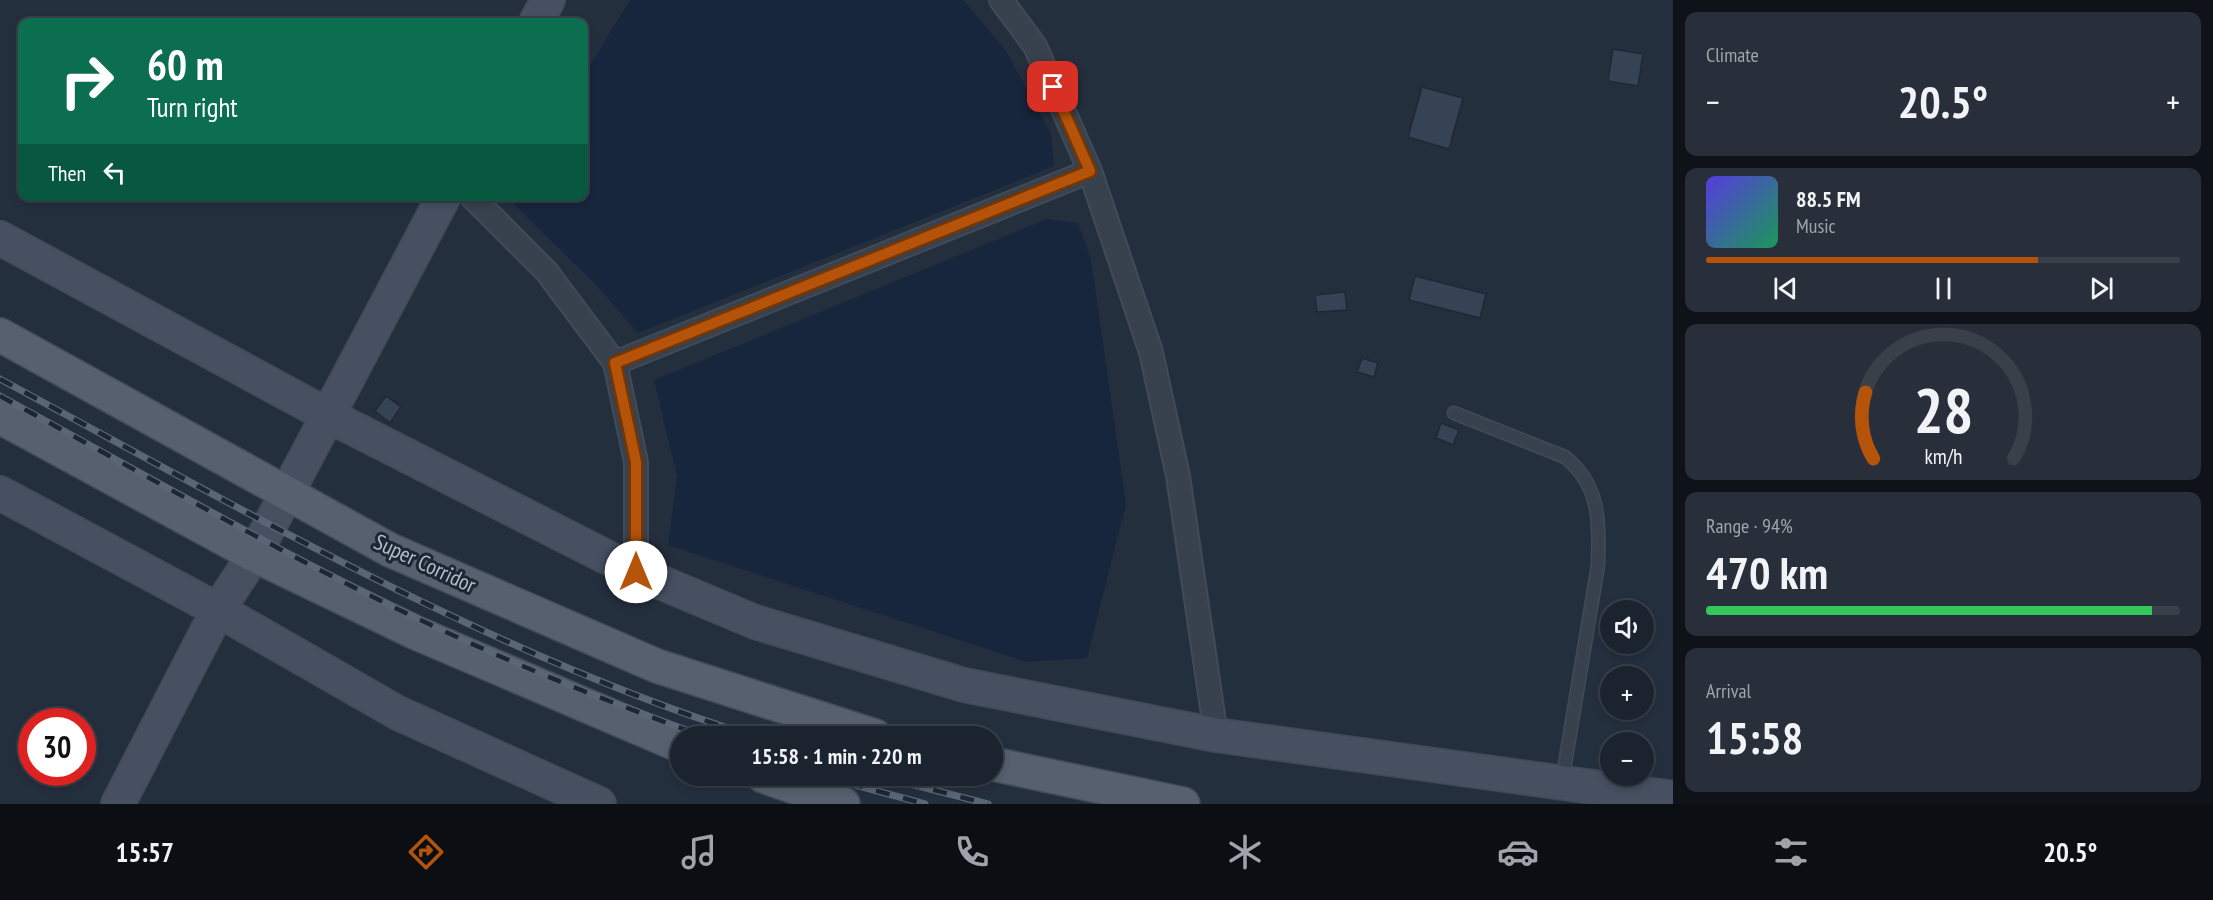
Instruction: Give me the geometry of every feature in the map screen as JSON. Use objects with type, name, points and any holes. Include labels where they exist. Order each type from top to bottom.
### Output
[{"type":"main road","name":"Super Corridor","points":[[0,335],[390,550],[657,666],[844,726]]},
{"type":"main road","points":[[0,417],[254,555],[414,632],[670,741]]},
{"type":"main road","points":[[1003,767],[1183,804]]},
{"type":"main road","points":[[792,786],[843,804]]},
{"type":"street","points":[[538,18],[548,0]]},
{"type":"street","points":[[1001,0],[1035,46],[1090,171],[1151,351],[1178,476],[1216,735]]},
{"type":"street","points":[[615,363],[1090,171]]},
{"type":"street","points":[[118,804],[218,609],[254,555],[441,201]]},
{"type":"street","points":[[476,201],[546,271],[615,363],[636,462],[636,572]]},
{"type":"street","points":[[0,238],[329,416],[636,572],[755,622],[964,685],[1216,735],[1673,798]]},
{"type":"street","points":[[0,493],[218,609],[398,712],[598,804]]},
{"type":"lane","points":[[1454,413],[1565,457],[1579,468],[1590,484],[1599,530],[1598,565],[1561,783]]},
{"type":"water","points":[[630,0],[963,0],[1006,51],[1051,134],[1054,166],[638,333],[598,287],[514,204],[515,201],[588,201],[588,68]]},
{"type":"water","points":[[1047,219],[1078,223],[1091,260],[1126,504],[1087,658],[1027,662],[668,545],[677,476],[654,380]]},
{"type":"building","points":[[1613,49],[1643,54],[1638,86],[1608,81]]},
{"type":"building","points":[[1422,87],[1463,98],[1449,149],[1408,137]]},
{"type":"building","points":[[1415,276],[1486,294],[1480,318],[1409,300]]},
{"type":"building","points":[[1345,292],[1347,310],[1317,312],[1315,295]]},
{"type":"building","points":[[1362,358],[1378,363],[1374,377],[1357,372]]},
{"type":"building","points":[[386,396],[401,407],[390,423],[375,411]]},
{"type":"building","points":[[1441,423],[1459,430],[1453,445],[1436,438]]},
{"type":"railway","points":[[0,379],[275,527],[462,621],[653,702],[723,726]]},
{"type":"railway","points":[[0,396],[302,561],[425,622],[541,674],[676,726]]},
{"type":"railway","points":[[859,786],[925,804]]},
{"type":"railway","points":[[918,786],[988,804]]},
{"type":"route","points":[[636,572],[636,462],[615,363],[1090,171],[1053,87]]}]
